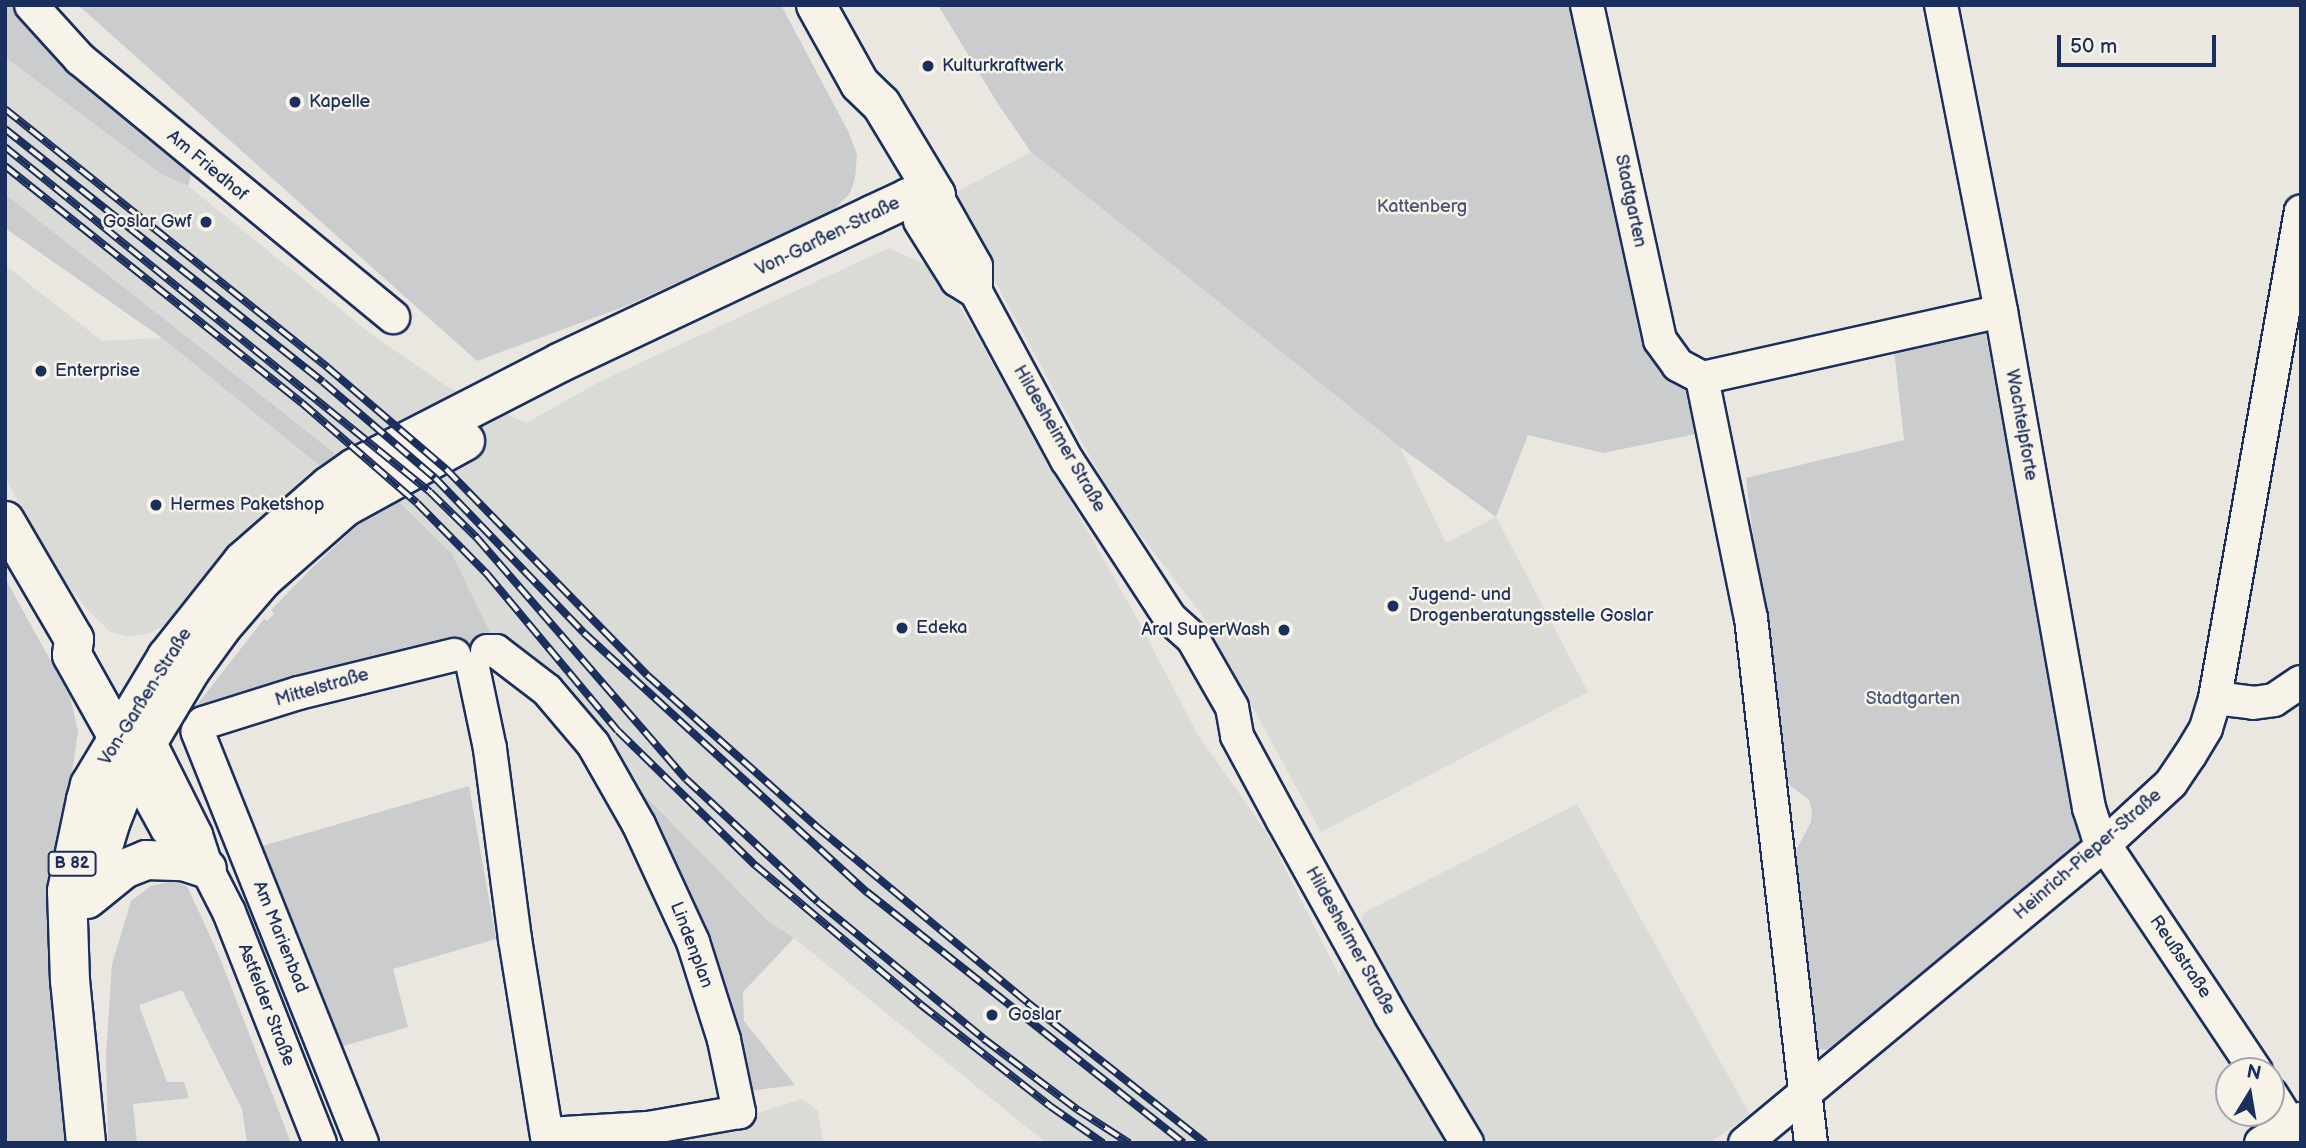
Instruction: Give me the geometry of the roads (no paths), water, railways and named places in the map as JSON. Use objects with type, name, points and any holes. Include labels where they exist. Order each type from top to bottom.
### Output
[{"type":"main road","name":"Hildesheimer Straße","points":[[816,5],[860,84],[863,111],[921,204]]},
{"type":"main road","name":"Von-Garßen-Straße","points":[[86,1143],[70,981],[71,944],[67,891],[80,821],[90,785],[133,740],[263,579],[345,507],[554,393],[754,302],[921,204]]},
{"type":"main road","name":"Astfelder Straße","points":[[5,522],[74,639],[72,656],[133,740]]},
{"type":"main road","name":"Von-Garßen-Straße","points":[[71,944],[111,821],[133,740]]},
{"type":"main road","name":"B 82","points":[[87,899],[124,869],[146,860],[183,861],[207,869]]},
{"type":"street","name":"Am Friedhof","points":[[31,5],[80,59],[393,317]]},
{"type":"street","name":"Stadtgarten","points":[[1587,5],[1660,340],[1678,365],[1702,379]]},
{"type":"street","name":"Wachtelpforte","points":[[1941,5],[2001,311],[2089,808],[2098,835],[2105,844]]},
{"type":"street","name":"Hildesheimer Straße","points":[[921,204],[957,280],[976,292],[1067,460],[1170,618],[1174,645],[1216,717],[1237,736],[1391,1016],[1467,1143]]},
{"type":"street","name":"Heinrich-Pieper-Straße","points":[[1745,1143],[2105,844],[2171,783],[2206,728],[2216,698],[2301,212]]},
{"type":"street","points":[[1811,1143],[1751,618],[1702,379],[2001,311]]},
{"type":"street","name":"Lindenplan","points":[[496,651],[547,690],[593,744],[639,825],[693,942],[724,1040],[740,1112],[648,1128],[548,1138],[515,939],[490,749],[471,658],[496,651]]},
{"type":"street","name":"Mittelstraße","points":[[198,732],[203,723],[299,693],[471,658]]},
{"type":"street","points":[[2216,698],[2253,703],[2274,700],[2301,681]]},
{"type":"street","name":"Am Marienbad","points":[[198,732],[362,1143]]},
{"type":"street","name":"Astfelder Straße","points":[[133,740],[167,829],[207,869],[246,953],[320,1143]]},
{"type":"street","name":"Reußstraße","points":[[2105,844],[2247,1057]]},
{"type":"street","points":[[2261,1143],[2297,1128],[2285,1112]]},
{"type":"railway","points":[[5,109],[327,367],[446,469],[647,675],[817,827],[1028,1003],[1205,1143]]},
{"type":"railway","points":[[5,129],[323,382],[435,478],[584,633],[867,892],[1184,1143]]},
{"type":"railway","points":[[5,147],[430,492],[477,538],[686,779],[818,902],[984,1039],[1078,1110],[1129,1143]]},
{"type":"railway","points":[[5,166],[302,403],[417,503],[487,574],[618,731],[755,865],[920,1004],[1050,1106],[1103,1143]]},
{"type":"place","name":"Kulturkraftwerk","points":[[928,66]]},
{"type":"place","name":"Kapelle","points":[[295,102]]},
{"type":"place","name":"Goslar Gwf","points":[[206,222]]},
{"type":"place","name":"Enterprise","points":[[41,371]]},
{"type":"place","name":"Hermes Paketshop","points":[[156,505]]},
{"type":"place","name":"Jugend- und Drogenberatungsstelle Goslar","points":[[1393,606]]},
{"type":"place","name":"Edeka","points":[[902,628]]},
{"type":"place","name":"Aral SuperWash","points":[[1284,630]]},
{"type":"place","name":"Goslar","points":[[992,1015]]},
{"type":"park label","name":"Kattenberg","points":[[1422,207]]}]
